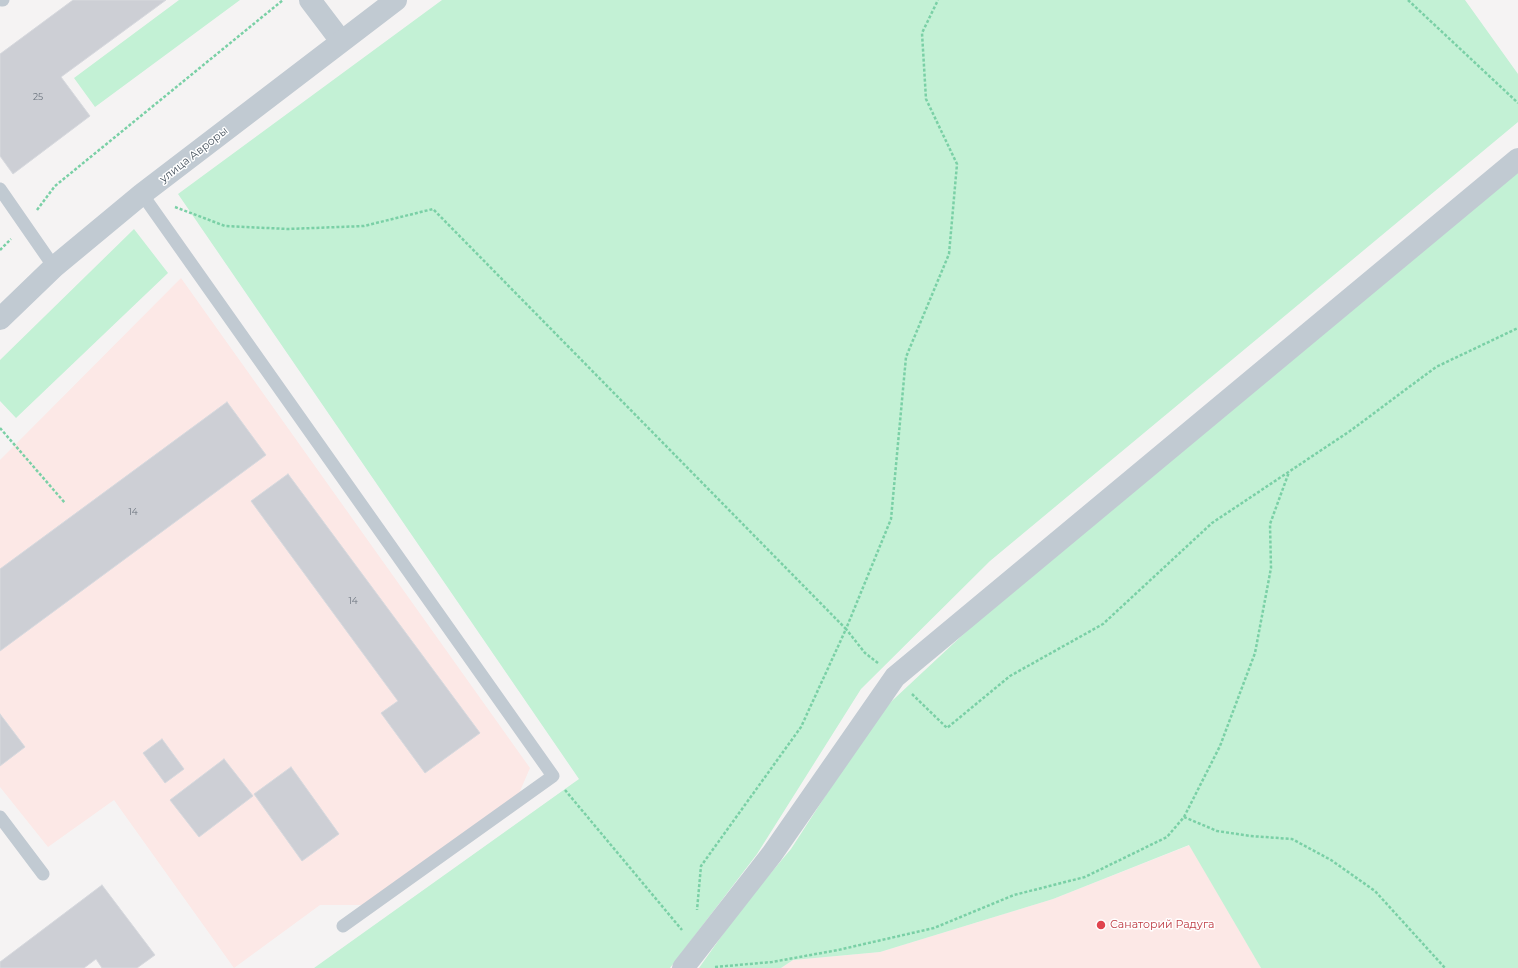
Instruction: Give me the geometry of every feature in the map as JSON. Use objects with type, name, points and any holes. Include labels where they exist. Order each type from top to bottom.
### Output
[{"type":"street","points":[[310,0],[341,41]]},
{"type":"street","name":"улица Авроры","points":[[0,319],[54,267],[142,194],[396,0]]},
{"type":"street","points":[[683,968],[772,854],[895,677],[1518,159]]},
{"type":"lane","points":[[0,189],[54,267]]},
{"type":"lane","points":[[142,194],[553,776],[343,926]]},
{"type":"lane","points":[[0,817],[43,874]]},
{"type":"path","points":[[26,225],[55,186],[284,0]]},
{"type":"path","points":[[697,913],[701,866],[801,727],[846,629],[891,519],[906,357],[949,254],[957,164],[926,99],[922,33],[938,0]]},
{"type":"path","points":[[1408,0],[1518,103]]},
{"type":"path","points":[[142,194],[226,226],[288,229],[364,226],[433,209],[846,629],[865,652],[895,677],[946,728],[1010,676],[1103,624],[1212,523],[1350,431],[1436,367],[1518,328]]},
{"type":"path","points":[[0,428],[65,503]]},
{"type":"path","points":[[711,967],[772,962],[838,950],[934,928],[1014,895],[1085,877],[1167,837],[1184,817],[1220,746],[1255,653],[1271,568],[1270,524],[1289,472]]},
{"type":"path","points":[[553,776],[684,932]]},
{"type":"path","points":[[1184,817],[1217,831],[1250,836],[1292,839],[1331,860],[1375,891],[1445,968]]},
{"type":"shaded area","points":[[181,278],[530,768],[517,798],[367,905],[320,905],[234,968],[114,800],[48,847],[0,787],[0,460]]},
{"type":"shaded area","name":"Санаторий Радуга","points":[[1190,845],[1261,968],[781,968],[793,960],[880,952],[1053,899]]},
{"type":"green space","points":[[179,0],[240,0],[95,107],[74,78]]},
{"type":"green space","points":[[442,0],[1465,0],[1518,74],[1518,122],[990,561],[861,689],[757,854],[670,968],[314,968],[579,779],[178,194]]},
{"type":"green space","points":[[1518,157],[1518,968],[1261,968],[1189,845],[1053,899],[880,952],[793,960],[781,968],[699,968],[743,906],[791,849],[879,713],[1014,587]]},
{"type":"green space","points":[[134,229],[168,273],[16,418],[0,401],[0,360]]},
{"type":"building","points":[[73,0],[166,0],[61,77],[90,116],[13,174],[0,156],[0,54]]},
{"type":"building","points":[[227,402],[266,455],[0,651],[0,569]]},
{"type":"building","points":[[288,474],[480,733],[425,773],[381,713],[398,701],[251,501]]},
{"type":"building","points":[[0,714],[25,747],[0,766]]},
{"type":"building","points":[[162,739],[184,769],[165,783],[143,753]]},
{"type":"building","points":[[224,759],[253,796],[199,837],[170,800]]},
{"type":"building","points":[[291,767],[339,834],[302,861],[254,794]]},
{"type":"building","points":[[102,885],[155,955],[137,968],[102,968],[96,959],[84,968],[0,968],[0,962]]},
{"type":"place","name":"Санаторий Радуга","points":[[1101,925]]}]
